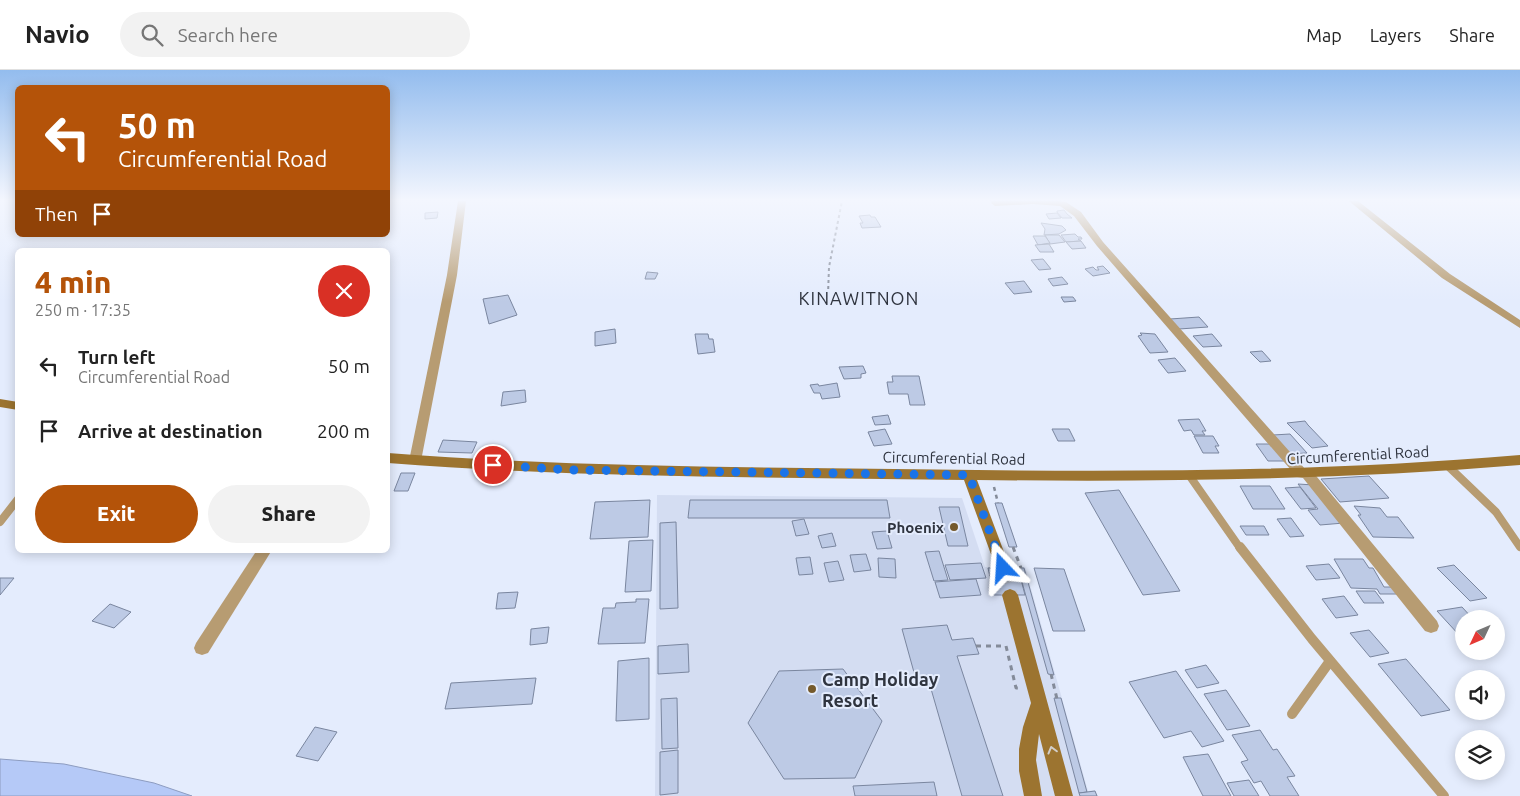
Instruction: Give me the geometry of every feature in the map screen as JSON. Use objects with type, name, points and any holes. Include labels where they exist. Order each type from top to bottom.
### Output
[{"type":"main road","points":[[0,403],[15,406]]},
{"type":"main road","name":"Circumferential Road","points":[[390,458],[571,470],[969,475],[1304,474],[1450,467],[1520,460]]},
{"type":"main road","points":[[969,475],[1003,568]]},
{"type":"main road","points":[[1010,595],[1064,796]]},
{"type":"main road","points":[[1033,796],[1028,775],[1027,750],[1037,695]]},
{"type":"street","points":[[415,461],[452,275],[457,235]]},
{"type":"street","points":[[1093,235],[1304,474],[1431,626]]},
{"type":"street","points":[[1395,235],[1446,276],[1520,325]]},
{"type":"street","points":[[202,648],[263,553]]},
{"type":"lane","points":[[1450,467],[1496,512],[1520,547]]},
{"type":"lane","points":[[1190,475],[1240,548],[1330,661],[1444,796]]},
{"type":"lane","points":[[0,522],[15,504]]},
{"type":"lane","points":[[1292,714],[1330,661]]},
{"type":"path","points":[[828,295],[829,267],[835,235]]},
{"type":"path","points":[[1013,547],[1021,568]]},
{"type":"path","points":[[976,646],[1006,646],[1016,688],[1037,695]]},
{"type":"path","points":[[1051,674],[1057,698]]},
{"type":"shaded area","name":"Camp Holiday Resort","points":[[657,495],[962,498],[985,567],[1025,567],[1088,791],[1095,790],[1098,796],[655,796]]},
{"type":"water","points":[[0,759],[64,764],[154,783],[192,796],[0,796]]},
{"type":"building","points":[[1045,235],[1059,235],[1065,242],[1050,244]]},
{"type":"building","points":[[1061,235],[1076,235],[1082,239],[1078,239],[1081,241],[1066,242]]},
{"type":"building","points":[[1033,236],[1045,236],[1050,243],[1038,245]]},
{"type":"building","points":[[1081,241],[1086,248],[1072,249],[1066,242]]},
{"type":"building","points":[[1049,244],[1054,252],[1040,252],[1035,245]]},
{"type":"building","points":[[1043,259],[1051,269],[1039,270],[1031,260]]},
{"type":"building","points":[[1103,266],[1110,273],[1093,276],[1085,269],[1093,267],[1099,270],[1097,267]]},
{"type":"building","points":[[647,272],[658,273],[655,279],[645,279]]},
{"type":"building","points":[[1062,277],[1068,284],[1053,286],[1048,279]]},
{"type":"building","points":[[1024,281],[1032,292],[1014,294],[1005,283]]},
{"type":"building","points":[[508,295],[517,315],[489,324],[483,299]]},
{"type":"building","points":[[1061,297],[1073,297],[1076,301],[1064,302]]},
{"type":"building","points":[[1199,317],[1208,327],[1179,329],[1170,319]]},
{"type":"building","points":[[615,329],[616,343],[595,346],[595,332]]},
{"type":"building","points":[[1140,333],[1155,334],[1168,352],[1150,353],[1138,336],[1142,335]]},
{"type":"building","points":[[695,334],[708,334],[709,339],[713,339],[715,352],[698,354]]},
{"type":"building","points":[[1212,334],[1222,346],[1203,347],[1193,336]]},
{"type":"building","points":[[1262,351],[1271,361],[1260,362],[1250,352]]},
{"type":"building","points":[[1175,358],[1186,371],[1168,373],[1158,360]]},
{"type":"building","points":[[863,366],[866,373],[861,374],[861,378],[844,379],[839,367]]},
{"type":"building","points":[[892,376],[919,376],[925,405],[910,405],[908,394],[889,394],[887,382],[893,382]]},
{"type":"building","points":[[837,383],[840,397],[822,399],[820,393],[814,393],[810,385],[818,384],[819,386]]},
{"type":"building","points":[[525,390],[526,402],[501,406],[503,392]]},
{"type":"building","points":[[888,415],[891,424],[875,425],[872,417]]},
{"type":"building","points":[[1199,419],[1206,431],[1202,431],[1205,435],[1194,435],[1191,430],[1184,431],[1178,420]]},
{"type":"building","points":[[1305,421],[1328,446],[1312,448],[1287,423]]},
{"type":"building","points":[[885,429],[892,444],[874,446],[868,432]]},
{"type":"building","points":[[1052,429],[1069,429],[1075,441],[1058,441]]},
{"type":"building","points":[[1290,434],[1307,453],[1289,454],[1273,435]]},
{"type":"building","points":[[1194,436],[1213,436],[1219,446],[1215,446],[1219,453],[1203,453]]},
{"type":"building","points":[[443,440],[477,442],[472,453],[438,452]]},
{"type":"building","points":[[1256,444],[1273,444],[1288,461],[1268,461]]},
{"type":"building","points":[[401,473],[415,473],[408,491],[394,491]]},
{"type":"building","points":[[1369,476],[1389,498],[1340,502],[1321,479]]},
{"type":"building","points":[[1298,484],[1314,485],[1344,523],[1320,525],[1308,510],[1318,509]]},
{"type":"building","points":[[1240,486],[1270,486],[1285,509],[1253,509]]},
{"type":"building","points":[[1300,487],[1316,508],[1301,509],[1285,488]]},
{"type":"building","points":[[1119,490],[1180,591],[1143,595],[1085,493]]},
{"type":"building","points":[[650,500],[648,537],[590,539],[595,502]]},
{"type":"building","points":[[690,500],[887,500],[890,518],[688,518]]},
{"type":"building","points":[[995,503],[1002,503],[1017,547],[1009,547]]},
{"type":"building","points":[[1354,506],[1380,508],[1387,517],[1398,517],[1414,538],[1373,537]]},
{"type":"building","name":"Phoenix","points":[[939,507],[959,507],[968,546],[948,546]]},
{"type":"building","points":[[1291,518],[1304,536],[1290,537],[1277,519]]},
{"type":"building","points":[[804,519],[809,534],[796,536],[792,521]]},
{"type":"building","points":[[676,522],[678,608],[660,609],[660,523]]},
{"type":"building","points":[[1240,526],[1264,526],[1269,535],[1246,535]]},
{"type":"building","points":[[887,531],[892,548],[877,549],[872,532]]},
{"type":"building","points":[[832,533],[836,546],[822,548],[818,536]]},
{"type":"building","points":[[653,540],[651,591],[625,592],[629,541]]},
{"type":"building","points":[[939,551],[948,580],[934,581],[925,552]]},
{"type":"building","points":[[866,554],[871,570],[854,572],[850,555]]},
{"type":"building","points":[[810,557],[813,574],[799,575],[796,558]]},
{"type":"building","points":[[878,558],[895,559],[896,578],[879,577]]},
{"type":"building","points":[[1334,559],[1363,559],[1369,568],[1373,568],[1384,587],[1395,587],[1399,594],[1380,594],[1377,589],[1351,588]]},
{"type":"building","points":[[838,561],[844,580],[829,582],[824,563]]},
{"type":"building","points":[[981,563],[986,578],[950,580],[945,565]]},
{"type":"building","points":[[1329,564],[1340,578],[1316,580],[1306,566]]},
{"type":"building","points":[[1454,565],[1487,598],[1470,601],[1437,568]]},
{"type":"building","points":[[988,568],[1018,568],[1025,595],[994,595]]},
{"type":"building","points":[[1018,568],[1024,568],[1054,675],[1048,674]]},
{"type":"building","points":[[1034,568],[1064,569],[1085,631],[1053,631]]},
{"type":"building","points":[[0,578],[14,578],[0,595]]},
{"type":"building","points":[[976,579],[981,595],[940,598],[935,582]]},
{"type":"building","points":[[1356,591],[1375,591],[1384,603],[1364,603]]},
{"type":"building","points":[[518,592],[515,608],[496,609],[498,593]]},
{"type":"building","points":[[1344,596],[1358,615],[1336,618],[1322,599]]},
{"type":"building","points":[[636,599],[649,599],[645,643],[598,644],[603,608],[615,608],[616,603],[636,602]]},
{"type":"building","points":[[110,604],[131,612],[114,628],[92,621]]},
{"type":"building","points":[[1462,607],[1465,610],[1455,610],[1455,631],[1437,611]]},
{"type":"building","points":[[947,625],[952,640],[973,638],[979,654],[957,656],[1003,796],[962,796],[927,675],[915,676],[902,629]]},
{"type":"building","points":[[549,627],[547,643],[530,645],[531,629]]},
{"type":"building","points":[[1369,630],[1389,653],[1370,657],[1350,633]]},
{"type":"building","points":[[688,644],[689,672],[658,674],[658,646]]},
{"type":"building","points":[[649,658],[649,719],[616,721],[618,661]]},
{"type":"building","points":[[1406,659],[1450,710],[1421,716],[1378,664]]},
{"type":"building","points":[[1206,665],[1219,683],[1197,688],[1185,670]]},
{"type":"building","points":[[843,669],[882,721],[855,778],[784,779],[748,723],[779,671]]},
{"type":"building","points":[[1176,671],[1224,741],[1202,747],[1191,731],[1164,738],[1129,682]]},
{"type":"building","points":[[536,678],[532,704],[445,709],[451,683]]},
{"type":"building","points":[[1226,690],[1250,726],[1227,730],[1204,694]]},
{"type":"building","points":[[677,698],[678,748],[662,749],[661,699]]},
{"type":"building","points":[[1054,698],[1061,698],[1087,792],[1079,793]]},
{"type":"building","points":[[315,727],[337,732],[318,761],[296,756]]},
{"type":"building","points":[[1260,730],[1273,750],[1277,749],[1295,776],[1287,777],[1299,796],[1270,796],[1261,781],[1254,783],[1241,762],[1248,760],[1232,735]]},
{"type":"building","points":[[678,750],[678,793],[660,795],[660,752]]},
{"type":"building","points":[[1208,754],[1231,796],[1203,796],[1183,757]]},
{"type":"building","points":[[1249,780],[1259,796],[1234,796],[1227,783]]},
{"type":"building","points":[[934,782],[937,796],[855,796],[853,786]]},
{"type":"building","points":[[1095,791],[1097,796],[1080,796],[1079,793]]},
{"type":"tunnel","points":[[1003,568],[1010,595]]},
{"type":"place","name":"Phoenix","points":[[954,527]]},
{"type":"place","name":"Camp Holiday Resort","points":[[812,689]]},
{"type":"district","name":"KINAWITNON","points":[[859,298]]},
{"type":"route","points":[[493,465],[571,470],[969,475],[1003,568]]}]
